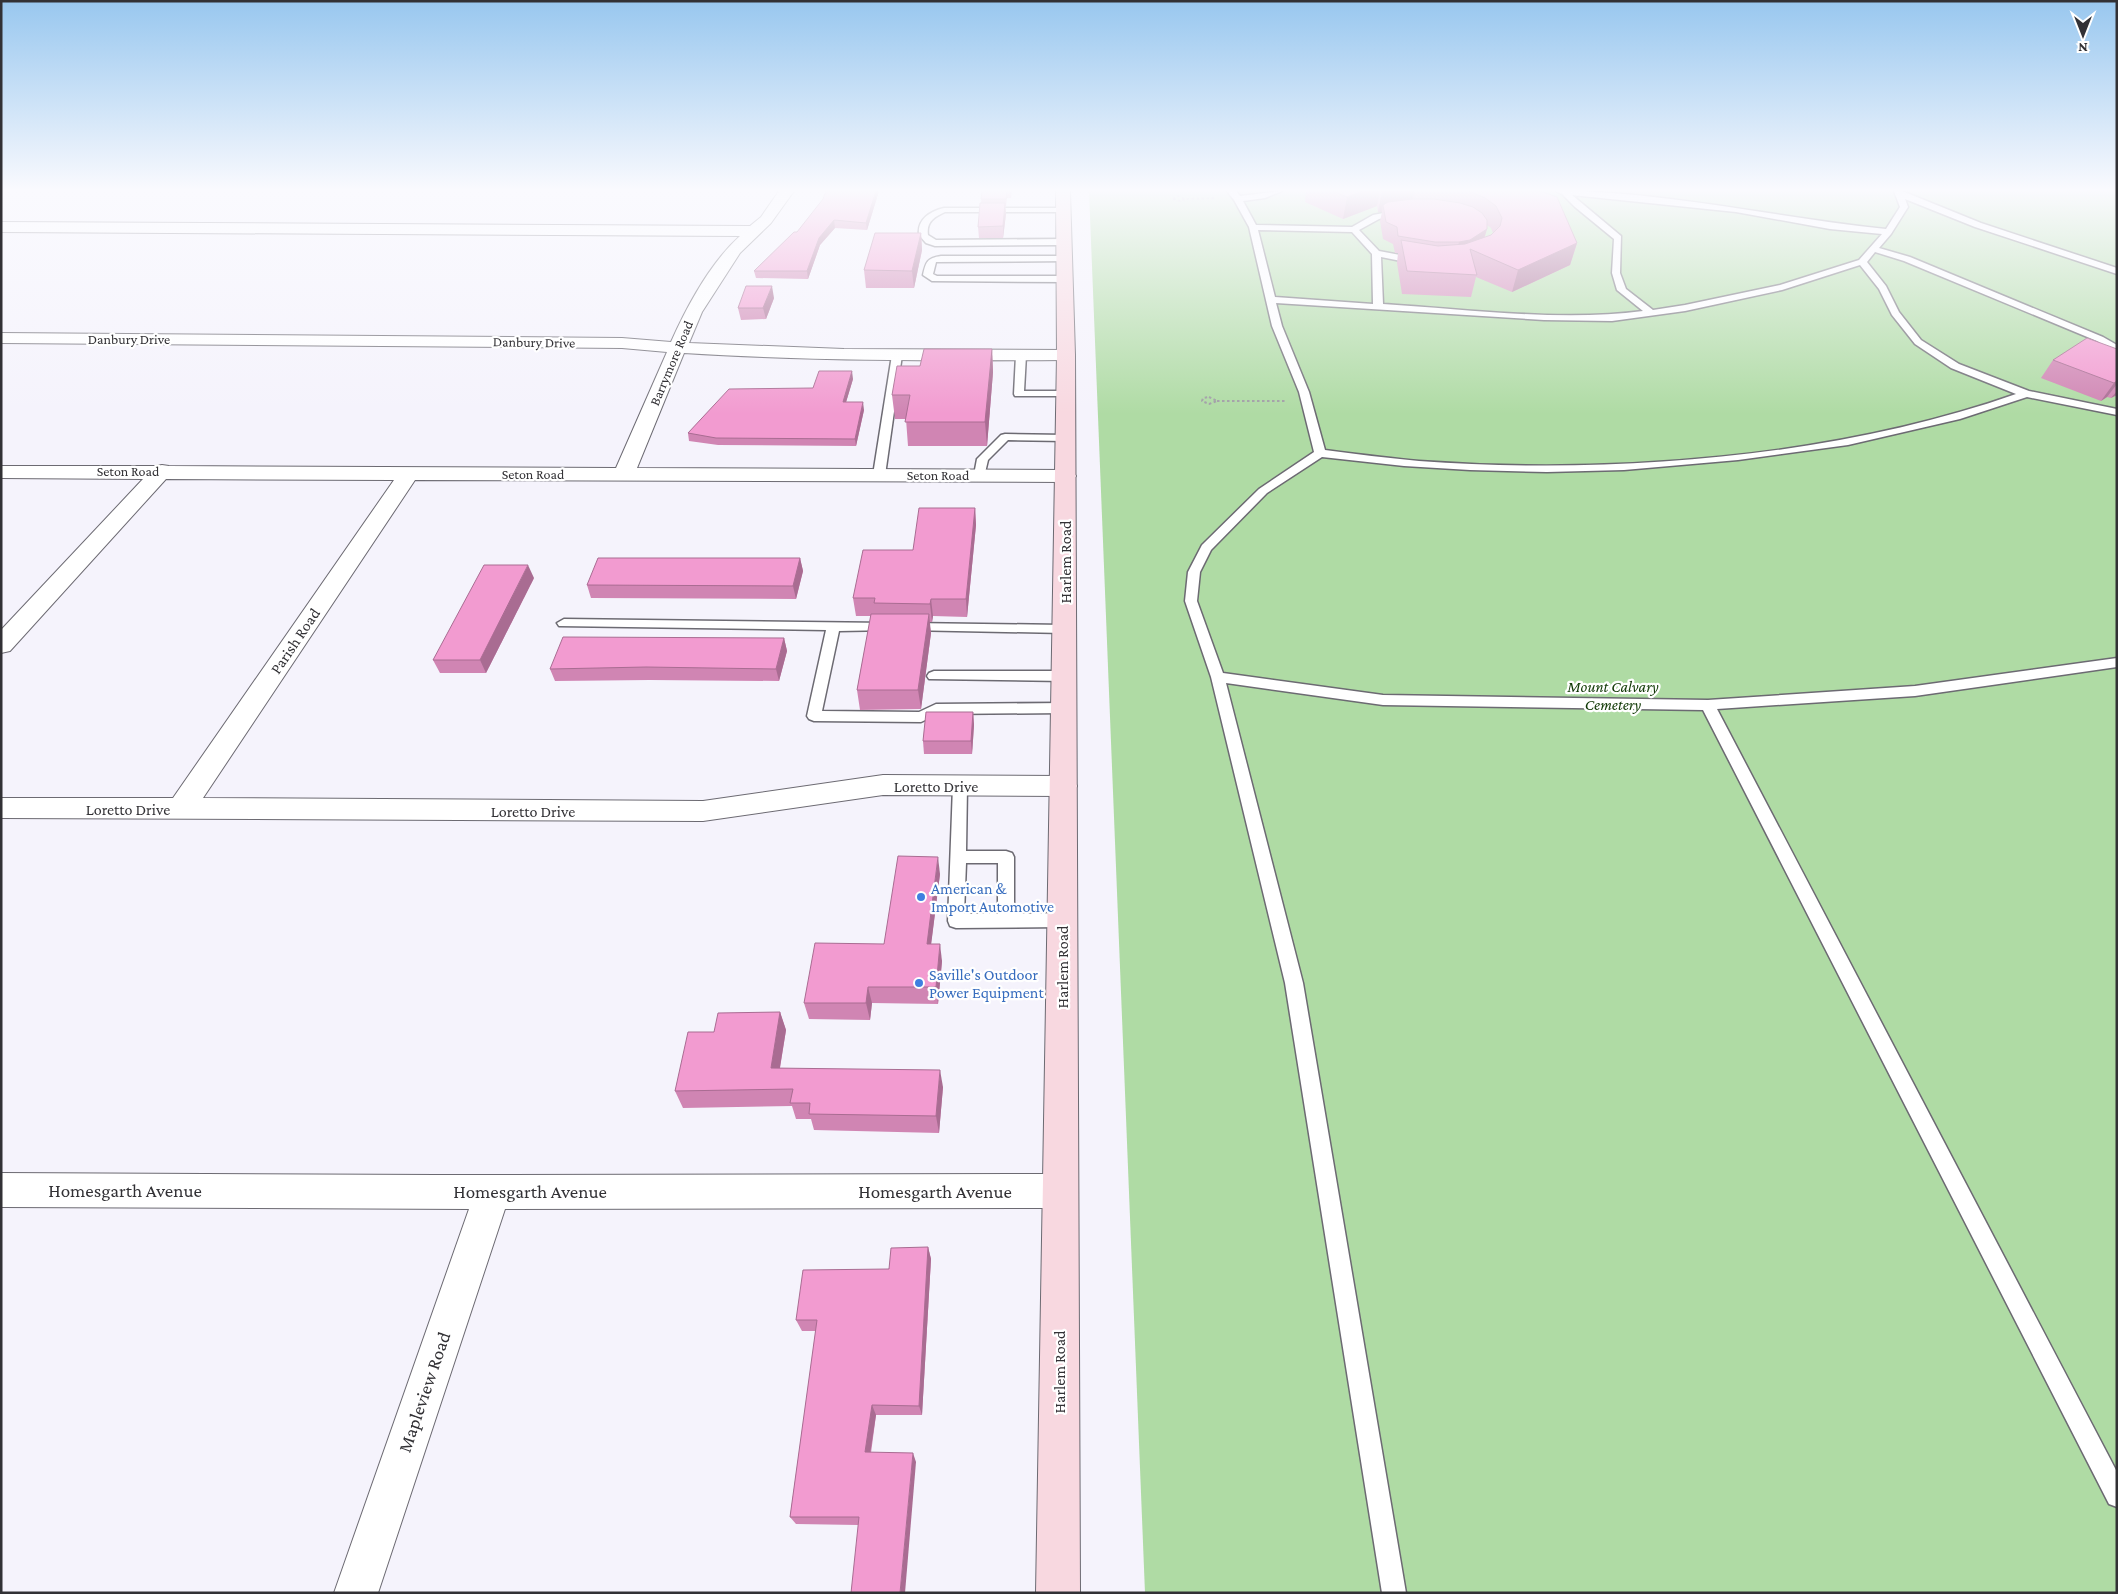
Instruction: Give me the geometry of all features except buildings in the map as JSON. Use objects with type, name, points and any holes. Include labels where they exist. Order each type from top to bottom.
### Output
[{"type":"main road","name":"Harlem Road","points":[[1058,1593],[1066,476],[1065,265]]},
{"type":"street","name":"Barrymore Road","points":[[624,474],[693,312],[724,265]]},
{"type":"street","name":"Danbury Drive","points":[[1,338],[622,343],[677,348],[897,355],[1066,355]]},
{"type":"street","name":"Seton Road","points":[[1,472],[162,471],[1066,476]]},
{"type":"street","points":[[1,645],[162,471]]},
{"type":"street","name":"Parish Road","points":[[181,809],[409,473]]},
{"type":"street","name":"Loretto Drive","points":[[1,808],[578,812],[703,811],[883,785],[1063,786]]},
{"type":"street","name":"Homesgarth Avenue","points":[[1,1190],[1060,1191]]},
{"type":"street","name":"Mapleview Road","points":[[356,1593],[493,1191]]},
{"type":"lane","points":[[930,265],[928,275],[935,279],[1028,265]]},
{"type":"lane","points":[[1263,265],[1277,326],[1306,401],[1320,453]]},
{"type":"lane","points":[[1376,265],[1378,306]]},
{"type":"lane","points":[[1616,265],[1616,273],[1622,290],[1651,313]]},
{"type":"lane","points":[[1272,300],[1544,317],[1612,318],[1686,308],[1782,287],[1851,265]]},
{"type":"lane","points":[[1865,265],[1883,288],[1895,313],[1918,342],[1955,366],[2026,394],[2117,412]]},
{"type":"lane","points":[[1920,265],[2100,339],[2117,350]]},
{"type":"lane","points":[[2103,265],[2117,270]]},
{"type":"lane","points":[[2100,339],[2117,335]]},
{"type":"lane","points":[[879,475],[897,355]]},
{"type":"lane","points":[[1021,355],[1019,394],[1066,394]]},
{"type":"lane","points":[[1394,1593],[1294,983],[1218,677],[1191,600],[1194,572],[1206,548],[1263,491],[1320,453],[1432,465],[1562,469],[1669,465],[1858,441],[1984,410],[2026,394]]},
{"type":"lane","points":[[980,475],[982,459],[1005,437],[1066,438]]},
{"type":"lane","points":[[564,623],[1064,629]]},
{"type":"lane","points":[[832,626],[814,716],[921,717],[936,709],[1064,708]]},
{"type":"lane","points":[[1218,677],[1383,700],[1708,705],[1915,691],[2114,668]]},
{"type":"lane","points":[[934,676],[1064,676]]},
{"type":"lane","points":[[1708,705],[2117,1496]]},
{"type":"lane","points":[[960,786],[956,921],[1062,920]]},
{"type":"lane","points":[[958,857],[1006,857],[1006,921]]},
{"type":"path","points":[[1217,401],[1211,404],[1202,401],[1203,398],[1209,397],[1217,401],[1306,401]]},
{"type":"green space","name":"Mount Calvary Cemetery","points":[[1092,265],[2117,265],[2117,1593],[1145,1593]]},
{"type":"place","name":"American & Import Automotive","points":[[921,897]]},
{"type":"place","name":"Saville's Outdoor Power Equipment","points":[[919,983]]}]
